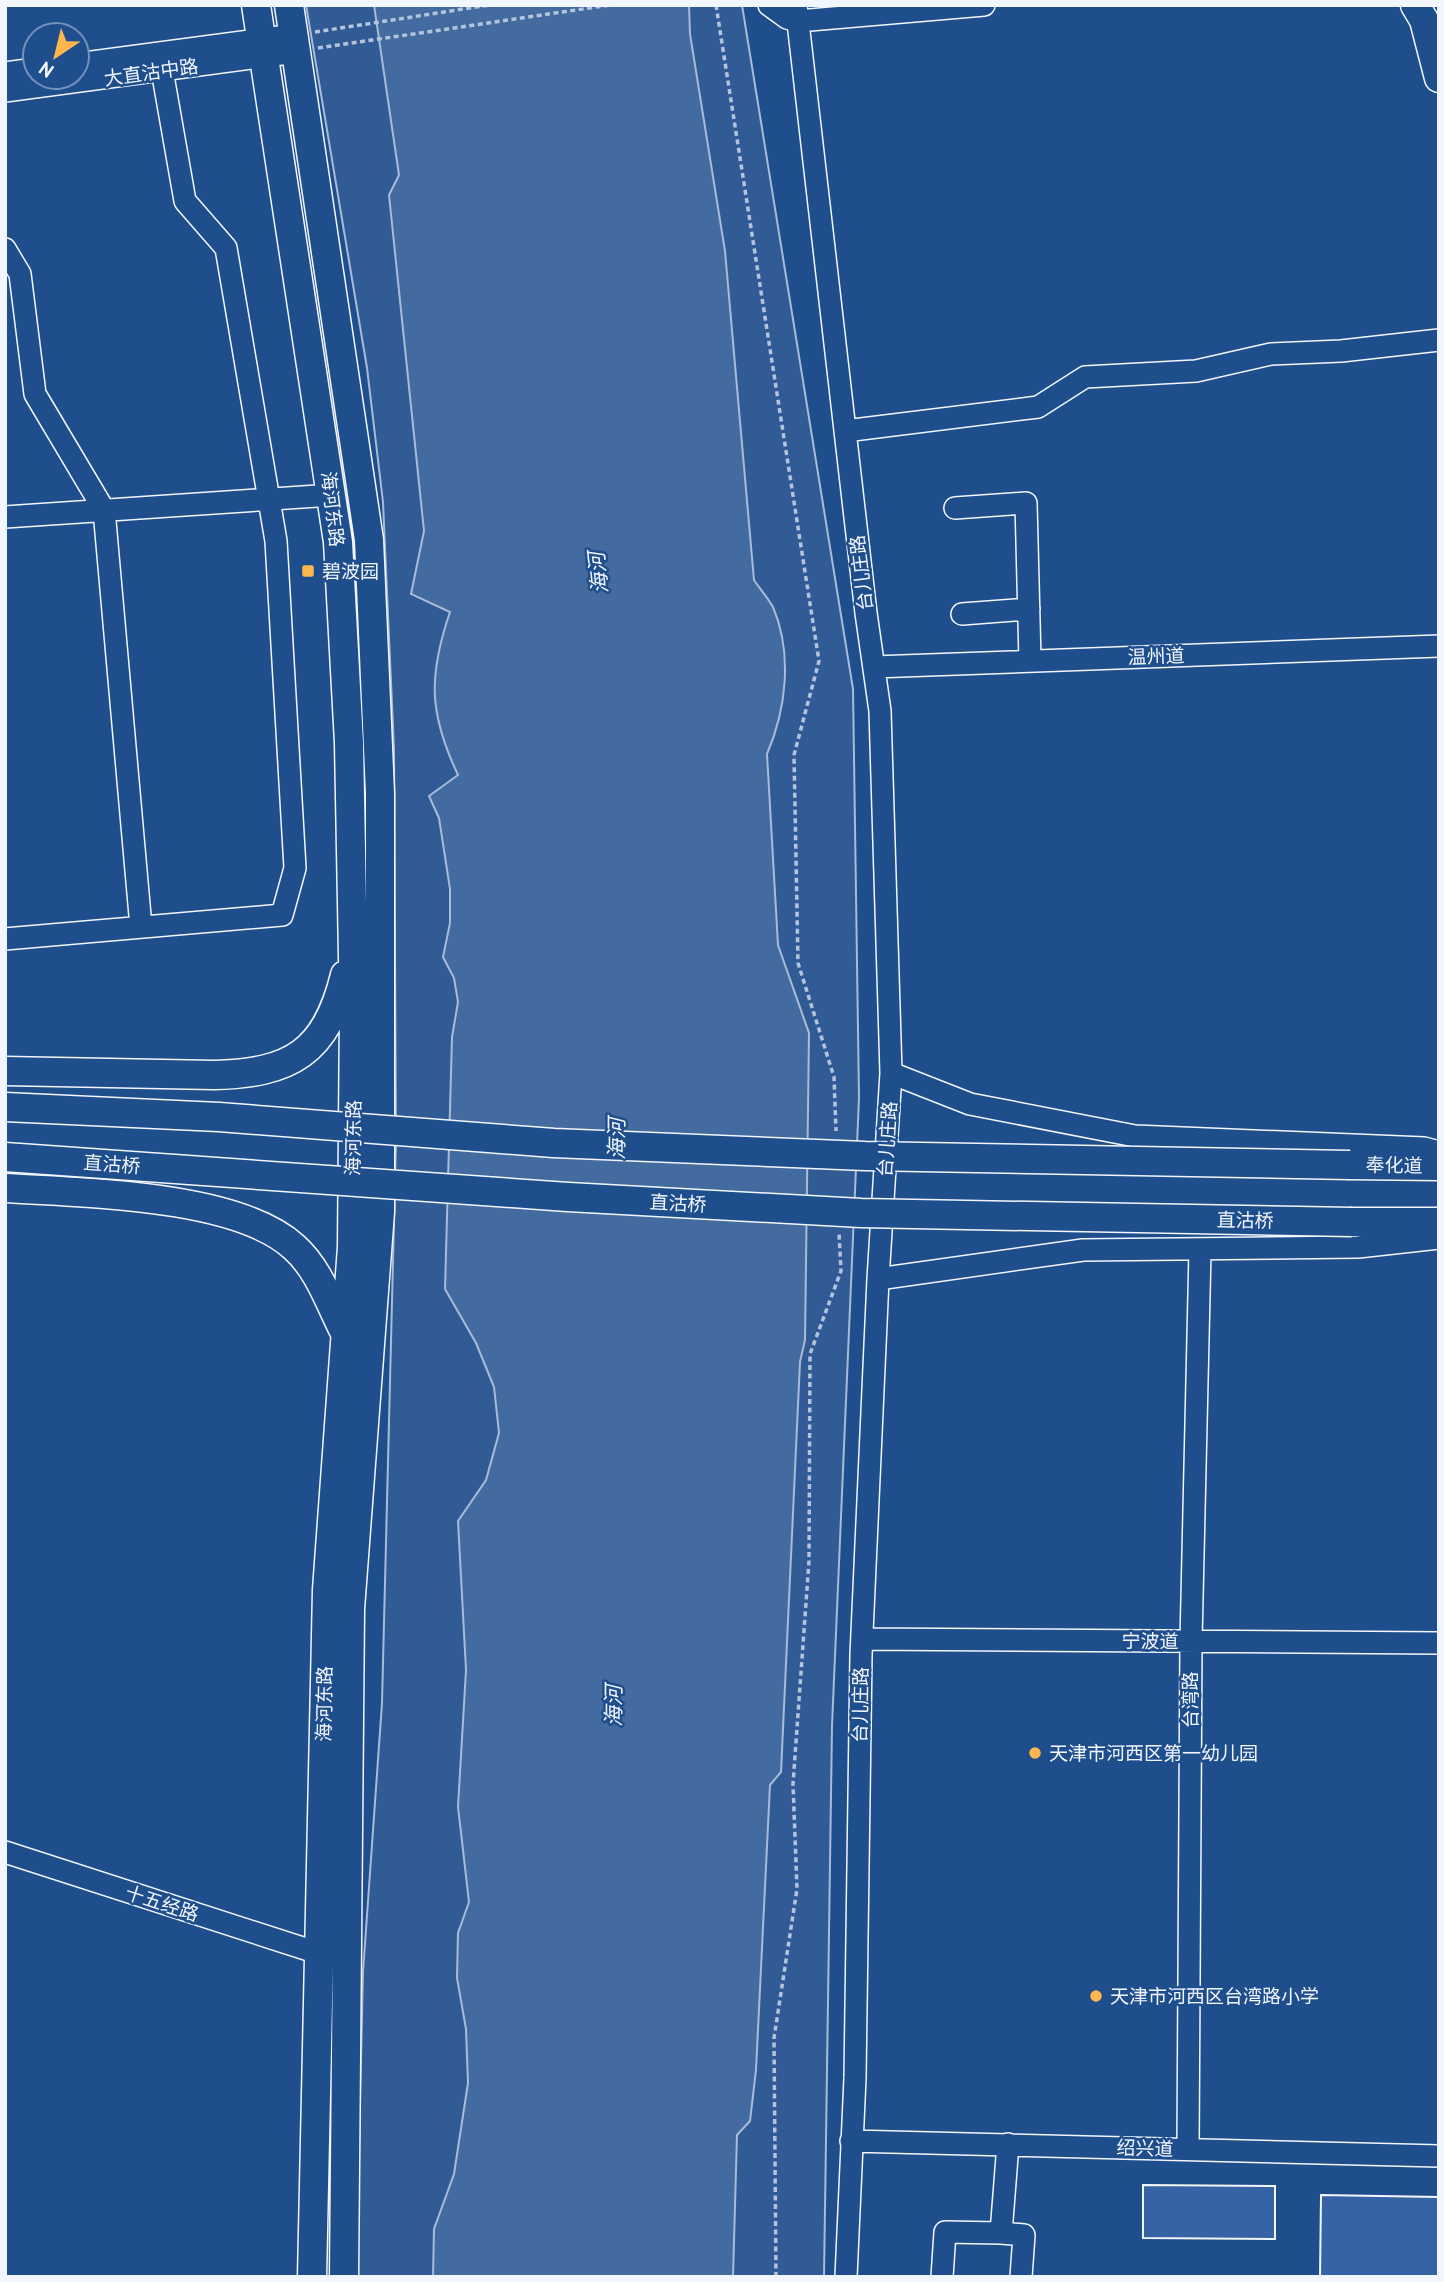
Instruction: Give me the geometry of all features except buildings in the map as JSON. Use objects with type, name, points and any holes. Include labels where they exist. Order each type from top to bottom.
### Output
[{"type":"main road","name":"海河东路","points":[[256,5],[338,542],[349,743],[353,945],[352,1247],[327,1590],[312,2277]]},
{"type":"main road","name":"海河东路","points":[[289,5],[368,528],[380,793],[380,1212],[350,1609],[344,2277]]},
{"type":"main road","points":[[1415,5],[1424,20],[1439,78]]},
{"type":"main road","points":[[5,1071],[214,1075],[249,1074],[278,1068],[298,1056],[323,1030],[340,999],[353,945]]},
{"type":"main road","name":"奉化道","points":[[5,1107],[219,1117],[554,1143],[865,1156],[1439,1166]]},
{"type":"main road","name":"直沽桥","points":[[5,1157],[568,1197],[861,1213],[1439,1223]]},
{"type":"main road","points":[[5,1188],[176,1201],[249,1221],[293,1246],[318,1276],[345,1333]]},
{"type":"street","points":[[769,5],[787,18],[797,13],[984,5]]},
{"type":"street","name":"台儿庄路","points":[[797,13],[880,711],[891,1073],[878,1279],[862,1639],[846,2277]]},
{"type":"street","name":"大直沽中路","points":[[5,91],[160,62],[295,44]]},
{"type":"street","name":"大直沽中路","points":[[91,64],[160,62]]},
{"type":"street","points":[[5,939],[282,915],[295,867],[276,541],[226,248],[186,201],[160,62]]},
{"type":"street","points":[[5,249],[20,274],[35,394],[104,510],[141,927]]},
{"type":"street","points":[[845,431],[1038,407],[1085,377],[1196,371],[1271,354],[1341,351],[1439,340]]},
{"type":"street","points":[[5,517],[332,495]]},
{"type":"street","points":[[955,508],[1026,503],[1030,660]]},
{"type":"street","points":[[962,614],[1029,609]]},
{"type":"street","name":"温州道","points":[[874,667],[1439,646]]},
{"type":"street","points":[[891,1073],[970,1104],[1135,1136],[1424,1147],[1439,1152]]},
{"type":"street","points":[[878,1279],[1083,1250],[1200,1251],[1358,1247],[1439,1238]]},
{"type":"street","name":"台湾路","points":[[1188,2149],[1191,1641],[1200,1251]]},
{"type":"street","name":"宁波道","points":[[862,1639],[1439,1643]]},
{"type":"street","name":"十五经路","points":[[5,1852],[318,1953]]},
{"type":"street","name":"绍兴道","points":[[851,2141],[1439,2156]]},
{"type":"street","points":[[1000,2233],[1008,2144]]},
{"type":"street","points":[[942,2277],[946,2232],[1024,2235],[1021,2277]]},
{"type":"path","points":[[335,28],[489,5]]},
{"type":"path","points":[[337,44],[610,5]]},
{"type":"shaded area","points":[[306,5],[742,5],[853,689],[859,1098],[832,1726],[824,2277],[356,2277],[363,1972],[382,1703],[396,1141],[394,749],[383,502],[367,368]]},
{"type":"water","name":"海河","points":[[374,5],[689,5],[690,34],[725,251],[754,580],[773,607],[785,663],[783,701],[767,754],[778,945],[809,1033],[805,1340],[800,1362],[781,1772],[770,1785],[756,2070],[750,2121],[737,2135],[733,2277],[433,2277],[434,2229],[454,2174],[468,2083],[466,2029],[457,1978],[458,1933],[469,1902],[458,1807],[466,1670],[458,1521],[486,1480],[499,1433],[494,1387],[476,1343],[445,1289],[452,1037],[458,1002],[454,978],[443,957],[450,923],[450,889],[439,818],[429,796],[458,775],[441,733],[435,695],[438,656],[450,612],[411,594],[424,531],[389,195],[399,175]]},
{"type":"place","name":"碧波园","points":[[308,571]]},
{"type":"place","name":"天津市河西区第一幼儿园","points":[[1035,1753]]},
{"type":"place","name":"天津市河西区台湾路小学","points":[[1096,1996]]}]
